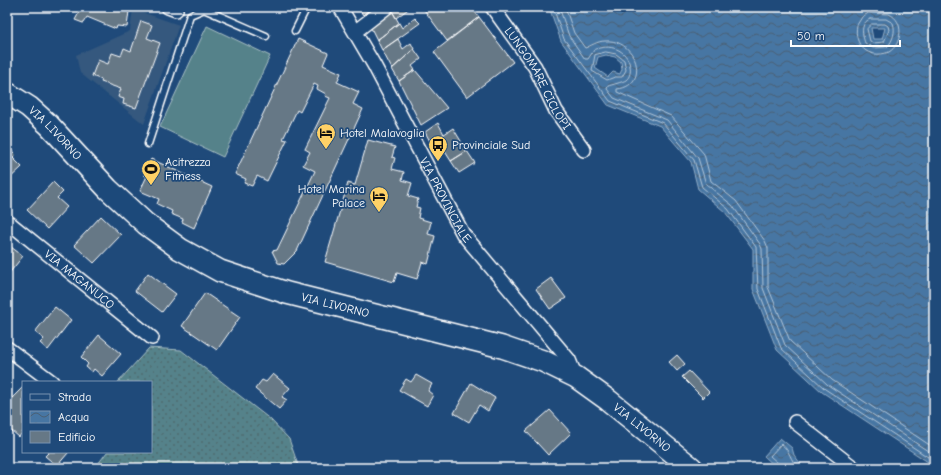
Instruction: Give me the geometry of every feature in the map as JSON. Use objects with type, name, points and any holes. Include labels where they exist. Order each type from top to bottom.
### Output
[{"type":"main road","name":"VIA LIVORNO","points":[[7,93],[29,107],[49,124],[108,189],[146,224],[180,249],[220,271],[287,293],[502,347],[543,361],[576,377],[608,400],[692,468]]},
{"type":"street","name":"VIA PROVINCIALE","points":[[340,7],[356,32],[463,234],[569,360],[576,377]]},
{"type":"street","points":[[356,32],[387,7]]},
{"type":"street","name":"LUNGOMARE CICLOPI","points":[[492,7],[535,67],[556,111],[584,150]]},
{"type":"street","name":"VIA MAGANUCO","points":[[7,221],[152,338]]},
{"type":"street","points":[[7,348],[51,381]]},
{"type":"street","points":[[795,422],[854,468]]},
{"type":"lane","points":[[296,31],[308,7]]},
{"type":"lane","points":[[172,8],[190,15],[204,9],[266,36]]},
{"type":"lane","points":[[148,144],[190,15]]},
{"type":"shaded area","points":[[133,9],[179,25],[144,124],[80,73],[76,55],[130,31]]},
{"type":"green space","points":[[207,26],[270,56],[223,157],[160,127]]},
{"type":"green space","points":[[149,348],[181,350],[271,420],[289,439],[299,468],[95,468],[106,453],[152,453],[152,381],[119,381]]},
{"type":"water","points":[[549,7],[934,7],[934,466],[822,392],[777,350],[753,289],[753,249],[725,212],[698,189],[691,162],[660,126],[608,105],[561,41]],"holes":[[[871,28],[885,28],[882,39],[873,39]],[[606,55],[615,57],[621,62],[622,69],[620,74],[613,72],[608,77],[595,68],[598,57]]]},
{"type":"water","points":[[780,438],[792,448],[794,455],[804,468],[777,468],[764,456]]},
{"type":"building","points":[[82,7],[113,7],[129,11],[127,27],[117,26],[116,29],[87,17],[83,23],[75,20]]},
{"type":"building","points":[[358,7],[373,7],[363,15]]},
{"type":"building","points":[[373,7],[382,7],[366,20],[363,15]]},
{"type":"building","points":[[394,7],[411,7],[396,18],[391,9]]},
{"type":"building","points":[[422,7],[471,7],[479,17],[447,41]]},
{"type":"building","points":[[391,9],[399,23],[377,40],[370,26]]},
{"type":"building","points":[[479,17],[513,62],[467,97],[434,52]]},
{"type":"building","points":[[415,18],[420,23],[382,50],[377,40],[399,23],[402,28]]},
{"type":"building","points":[[141,21],[152,25],[147,38],[160,43],[136,108],[123,104],[124,99],[118,97],[121,89],[101,82],[102,80],[92,76],[98,60],[108,64],[112,53],[121,56],[124,48],[131,51]]},
{"type":"building","name":"Hotel Malavoglia","points":[[298,39],[328,53],[323,65],[341,73],[337,82],[359,92],[353,104],[363,109],[297,251],[284,264],[278,263],[272,251],[277,250],[315,171],[303,165],[310,152],[305,149],[330,98],[325,96],[326,94],[317,89],[318,86],[314,84],[300,112],[297,110],[283,139],[287,140],[267,181],[257,176],[252,186],[244,183],[246,179],[235,174]]},
{"type":"building","points":[[398,39],[403,49],[411,43],[414,49],[392,69],[382,50]]},
{"type":"building","points":[[414,49],[421,59],[412,66],[415,70],[399,81],[392,69]]},
{"type":"building","points":[[415,70],[447,108],[421,125],[399,81]]},
{"type":"building","points":[[438,123],[444,134],[431,143],[425,132]]},
{"type":"building","points":[[453,128],[467,151],[451,161],[437,139]]},
{"type":"building","name":"Hotel Marina Palace","points":[[368,140],[395,147],[392,157],[395,158],[392,169],[404,172],[402,180],[412,183],[408,196],[418,199],[416,207],[420,208],[418,218],[431,222],[428,234],[435,236],[428,264],[422,262],[417,279],[397,273],[394,282],[325,262],[348,183],[355,185]]},
{"type":"building","points":[[7,146],[16,155],[7,164]]},
{"type":"building","points":[[467,151],[475,163],[459,173],[451,161]]},
{"type":"building","points":[[13,158],[22,167],[7,181],[7,164]]},
{"type":"building","points":[[151,159],[212,187],[194,228],[182,222],[183,219],[171,214],[172,211],[157,204],[159,199],[140,191],[147,176],[144,175]]},
{"type":"building","points":[[53,182],[63,192],[57,198],[67,207],[47,229],[27,210]]},
{"type":"building","points":[[101,216],[121,235],[94,263],[74,245]]},
{"type":"building","points":[[11,247],[23,256],[7,276],[7,253]]},
{"type":"building","points":[[148,273],[176,294],[162,312],[135,291]]},
{"type":"building","points":[[551,278],[566,298],[550,309],[536,289]]},
{"type":"building","points":[[205,293],[240,317],[217,350],[182,326]]},
{"type":"building","points":[[55,307],[71,320],[48,350],[40,343],[44,339],[35,332]]},
{"type":"building","points":[[99,335],[121,354],[102,376],[94,369],[92,372],[86,367],[88,364],[81,357]]},
{"type":"building","points":[[677,355],[685,364],[677,371],[669,362]]},
{"type":"building","points":[[689,371],[709,392],[703,398],[682,377]]},
{"type":"building","points":[[273,374],[290,388],[282,397],[287,400],[279,409],[255,389],[262,380],[266,382]]},
{"type":"building","points":[[416,375],[432,384],[428,391],[433,395],[427,406],[399,390],[406,379],[411,382]]},
{"type":"building","points":[[471,383],[495,398],[488,411],[479,405],[469,422],[454,413]]},
{"type":"building","points":[[22,388],[22,432],[19,437],[12,431],[10,433],[7,431],[9,425],[7,423],[7,403]]},
{"type":"building","points":[[550,410],[571,433],[548,455],[526,431]]},
{"type":"building","points":[[48,453],[68,453],[57,466],[45,456]]},
{"type":"place","name":"Hotel Malavoglia","points":[[326,150]]},
{"type":"place","name":"Provinciale Sud","points":[[438,162]]},
{"type":"place","name":"Acitrezza Fitness","points":[[151,186]]},
{"type":"place","name":"Hotel Marina Palace","points":[[379,213]]}]
